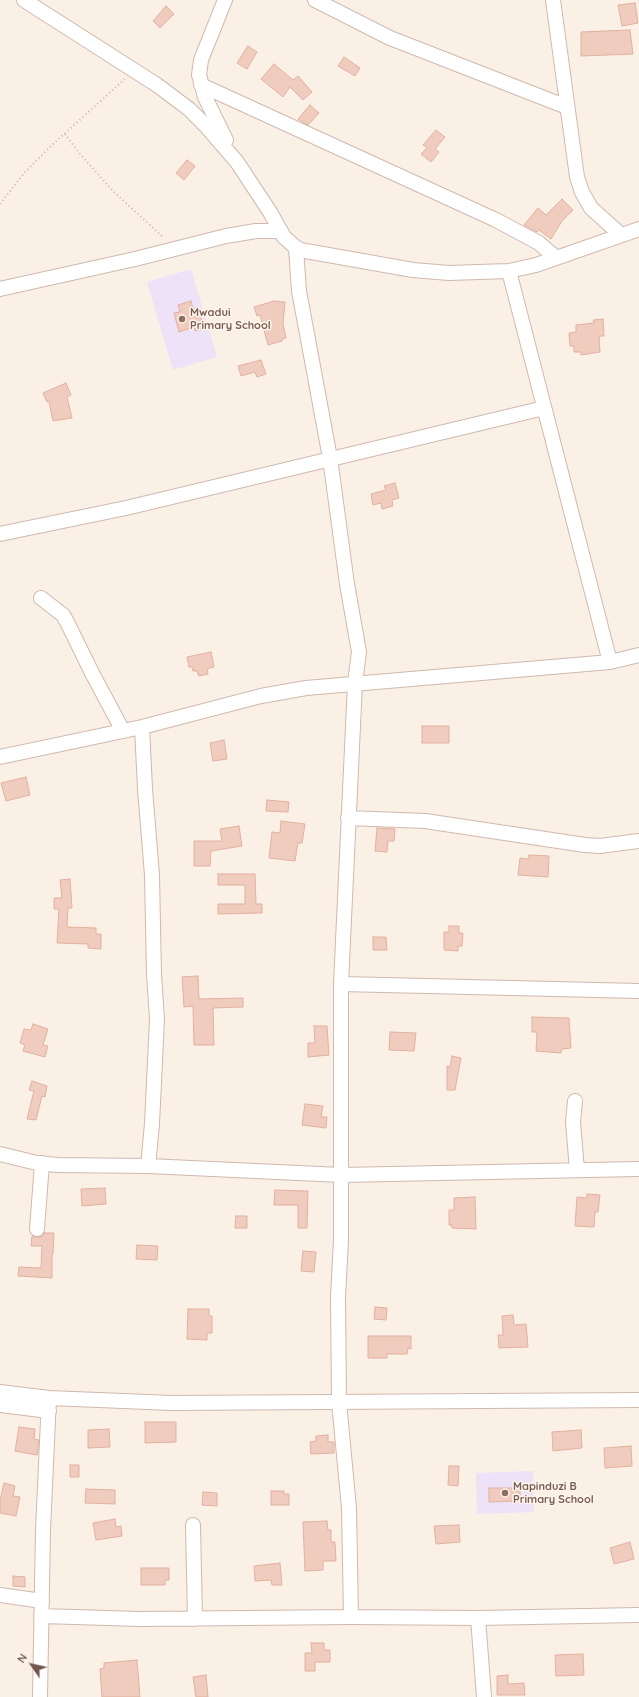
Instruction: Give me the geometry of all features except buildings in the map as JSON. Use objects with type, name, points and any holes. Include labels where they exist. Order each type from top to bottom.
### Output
[{"type":"street","points":[[24,0],[135,71],[189,109],[206,125],[237,162],[270,212],[284,237],[296,248],[306,252],[413,270],[449,273],[509,271],[536,265],[639,229]]},
{"type":"street","points":[[316,0],[390,38],[567,107]]},
{"type":"street","points":[[553,0],[577,177],[582,192],[595,213],[621,235]]},
{"type":"street","points":[[223,1],[201,60],[199,75],[208,104],[237,162]]},
{"type":"street","points":[[201,85],[496,220],[539,243],[556,258]]},
{"type":"street","points":[[0,289],[135,259],[226,236],[256,231],[280,231]]},
{"type":"street","points":[[296,248],[299,291],[330,458],[347,584],[359,652],[355,683],[348,818],[342,984],[342,1175],[338,1297],[339,1402],[349,1508],[351,1616]]},
{"type":"street","points":[[509,271],[610,662]]},
{"type":"street","points":[[0,534],[126,508],[544,408]]},
{"type":"street","points":[[41,598],[63,615],[92,673],[124,731]]},
{"type":"street","points":[[0,757],[142,727],[261,696],[306,688],[610,662],[639,656]]},
{"type":"street","points":[[142,727],[152,875],[154,975],[157,1019],[152,1124],[148,1166]]},
{"type":"street","points":[[348,818],[425,821],[585,845],[600,846],[639,841]]},
{"type":"street","points":[[342,984],[639,991]]},
{"type":"street","points":[[575,1101],[573,1122],[577,1170]]},
{"type":"street","points":[[0,1154],[42,1163],[148,1166],[342,1175],[639,1169]]},
{"type":"street","points":[[37,1229],[42,1163]]},
{"type":"street","points":[[0,1392],[49,1404]]},
{"type":"street","points":[[0,1405],[172,1402],[639,1400]]},
{"type":"street","points":[[40,1697],[43,1530],[49,1404]]},
{"type":"street","points":[[193,1525],[195,1619]]},
{"type":"street","points":[[0,1595],[42,1601]]},
{"type":"street","points":[[41,1616],[88,1619],[195,1619],[351,1616],[478,1618],[639,1615]]},
{"type":"street","points":[[478,1618],[484,1697]]},
{"type":"path","points":[[0,204],[25,172],[135,71]]},
{"type":"path","points":[[65,134],[80,154],[114,192],[175,248]]},
{"type":"shaded area","name":"Mwadui Primary School","points":[[191,269],[217,357],[173,370],[147,282]]},
{"type":"shaded area","name":"Mapinduzi B Primary School","points":[[533,1471],[534,1512],[477,1514],[476,1473]]},
{"type":"place","name":"Mwadui Primary School","points":[[182,319]]},
{"type":"place","name":"Mapinduzi B Primary School","points":[[505,1493]]}]
